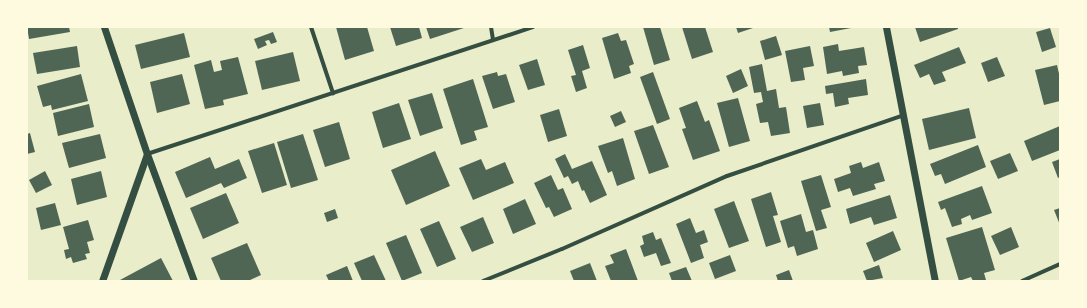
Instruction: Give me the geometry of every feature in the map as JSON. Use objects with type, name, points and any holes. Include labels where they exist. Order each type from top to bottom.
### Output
[{"type":"street","points":[[104,27],[147,154],[194,281]]},
{"type":"street","points":[[311,27],[333,93]]},
{"type":"street","points":[[492,27],[493,40]]},
{"type":"street","points":[[147,154],[533,27]]},
{"type":"street","points":[[886,27],[935,281]]},
{"type":"street","points":[[483,281],[562,249],[727,176],[904,115]]},
{"type":"street","points":[[102,281],[147,154]]},
{"type":"street","points":[[1022,281],[1060,264]]},
{"type":"building","points":[[27,27],[69,27],[70,32],[29,39]]},
{"type":"building","points":[[336,27],[367,27],[374,51],[345,60]]},
{"type":"building","points":[[390,27],[419,27],[422,38],[396,46]]},
{"type":"building","points":[[426,27],[467,27],[430,39]]},
{"type":"building","points":[[643,27],[660,27],[670,60],[654,65]]},
{"type":"building","points":[[682,27],[705,27],[713,52],[692,59]]},
{"type":"building","points":[[736,27],[756,27],[738,33]]},
{"type":"building","points":[[829,27],[851,27],[851,28],[830,32]]},
{"type":"building","points":[[915,27],[958,27],[958,29],[920,42]]},
{"type":"building","points":[[1050,28],[1056,47],[1042,52],[1036,32]]},
{"type":"building","points":[[273,32],[277,42],[271,44],[269,40],[265,41],[267,45],[258,49],[254,39]]},
{"type":"building","points":[[184,33],[190,57],[141,69],[135,45]]},
{"type":"building","points":[[618,33],[621,41],[626,40],[634,64],[629,66],[631,73],[614,79],[602,38]]},
{"type":"building","points":[[776,36],[782,55],[765,60],[760,41]]},
{"type":"building","points":[[838,44],[839,51],[864,47],[867,65],[858,66],[859,73],[843,76],[842,71],[827,74],[823,47]]},
{"type":"building","points":[[583,45],[590,68],[582,71],[587,88],[576,92],[571,76],[576,75],[568,50]]},
{"type":"building","points":[[77,46],[80,67],[37,74],[33,53]]},
{"type":"building","points":[[810,46],[814,66],[803,68],[805,80],[791,82],[785,51]]},
{"type":"building","points":[[959,47],[966,63],[942,72],[946,81],[934,85],[929,74],[920,78],[914,65]]},
{"type":"building","points":[[293,52],[300,81],[262,90],[255,61]]},
{"type":"building","points":[[238,57],[248,94],[223,100],[224,105],[205,109],[194,65],[211,60],[214,72],[222,70],[220,61]]},
{"type":"building","points":[[997,57],[1005,76],[988,82],[981,63]]},
{"type":"building","points":[[537,59],[545,85],[528,90],[519,65]]},
{"type":"building","points":[[762,64],[767,91],[776,89],[779,108],[786,107],[790,133],[771,136],[768,122],[760,123],[756,104],[763,102],[761,92],[754,93],[749,67]]},
{"type":"building","points":[[1057,65],[1060,78],[1060,101],[1044,105],[1035,70]]},
{"type":"building","points":[[741,69],[748,86],[733,93],[726,76]]},
{"type":"building","points":[[497,72],[498,76],[506,74],[515,102],[493,109],[482,76]]},
{"type":"building","points":[[653,72],[670,119],[657,124],[640,77]]},
{"type":"building","points":[[81,74],[88,101],[52,110],[51,105],[43,107],[37,86]]},
{"type":"building","points":[[182,74],[190,104],[157,113],[150,82]]},
{"type":"building","points":[[473,79],[488,127],[474,131],[477,140],[461,145],[443,89]]},
{"type":"building","points":[[866,79],[868,95],[848,98],[849,104],[835,107],[833,93],[826,94],[825,86]]},
{"type":"building","points":[[432,93],[443,128],[420,136],[408,100]]},
{"type":"building","points":[[738,98],[750,141],[729,147],[717,103]]},
{"type":"building","points":[[697,101],[705,122],[709,120],[720,151],[693,160],[682,129],[686,128],[679,108]]},
{"type":"building","points":[[399,103],[411,139],[383,148],[372,112]]},
{"type":"building","points":[[820,103],[824,125],[807,128],[803,106]]},
{"type":"building","points":[[89,104],[94,127],[58,136],[53,113]]},
{"type":"building","points":[[969,108],[976,138],[929,150],[922,119]]},
{"type":"building","points":[[559,109],[567,136],[548,142],[540,115]]},
{"type":"building","points":[[621,111],[626,122],[615,127],[610,116]]},
{"type":"building","points":[[339,122],[350,159],[325,167],[313,130]]},
{"type":"building","points":[[653,125],[669,167],[649,174],[634,131]]},
{"type":"building","points":[[1060,126],[1060,150],[1032,161],[1024,141]]},
{"type":"building","points":[[30,133],[35,152],[27,154],[27,134]]},
{"type":"building","points":[[100,134],[106,158],[69,168],[62,143]]},
{"type":"building","points":[[303,134],[318,180],[291,188],[277,142]]},
{"type":"building","points":[[623,138],[635,179],[617,186],[612,171],[608,173],[598,146]]},
{"type":"building","points":[[274,143],[287,185],[262,193],[248,151]]},
{"type":"building","points":[[978,145],[986,167],[945,184],[941,174],[935,176],[930,164]]},
{"type":"building","points":[[435,151],[450,186],[406,205],[391,170]]},
{"type":"building","points":[[1010,153],[1018,171],[998,179],[990,161]]},
{"type":"building","points":[[565,154],[572,169],[592,161],[607,195],[590,203],[584,190],[582,191],[578,181],[572,184],[568,176],[564,178],[555,159]]},
{"type":"building","points":[[210,157],[215,169],[239,159],[247,178],[224,188],[221,183],[186,198],[175,172]]},
{"type":"building","points":[[481,159],[486,170],[505,162],[514,183],[473,200],[459,168]]},
{"type":"building","points":[[1060,159],[1060,177],[1058,178],[1052,162]]},
{"type":"building","points":[[861,162],[863,168],[879,162],[885,181],[874,184],[876,189],[853,196],[850,188],[838,192],[834,179],[851,173],[849,166]]},
{"type":"building","points":[[45,171],[52,185],[36,193],[29,180]]},
{"type":"building","points":[[101,171],[107,197],[77,205],[71,179]]},
{"type":"building","points":[[551,175],[558,190],[563,188],[572,209],[554,217],[549,207],[546,208],[534,183]]},
{"type":"building","points":[[821,175],[831,207],[821,210],[827,228],[816,231],[801,181]]},
{"type":"building","points":[[982,186],[992,213],[972,220],[970,215],[961,219],[962,224],[952,227],[945,208],[941,210],[938,202]]},
{"type":"building","points":[[771,192],[778,215],[773,216],[781,242],[766,247],[751,199]]},
{"type":"building","points":[[226,193],[239,223],[203,239],[190,208]]},
{"type":"building","points":[[890,195],[897,218],[874,225],[871,217],[850,224],[846,209]]},
{"type":"building","points":[[525,199],[536,224],[513,234],[503,209]]},
{"type":"building","points":[[734,201],[749,241],[729,248],[714,209]]},
{"type":"building","points":[[55,203],[61,225],[41,230],[36,208]]},
{"type":"building","points":[[1060,208],[1060,225],[1054,210]]},
{"type":"building","points":[[335,209],[338,218],[327,222],[324,213]]},
{"type":"building","points":[[801,214],[806,232],[813,230],[818,249],[797,256],[794,246],[788,248],[780,221]]},
{"type":"building","points":[[483,217],[494,243],[472,252],[460,227]]},
{"type":"building","points":[[690,218],[696,233],[704,230],[708,242],[700,245],[704,258],[691,263],[676,224]]},
{"type":"building","points":[[88,220],[94,240],[87,242],[90,253],[85,254],[87,259],[73,263],[71,257],[66,259],[64,250],[69,249],[63,227]]},
{"type":"building","points":[[439,221],[456,259],[437,267],[420,229]]},
{"type":"building","points":[[982,227],[995,270],[984,273],[986,280],[973,281],[971,277],[959,281],[946,238]]},
{"type":"building","points":[[1011,227],[1019,247],[1000,255],[991,236]]},
{"type":"building","points":[[893,231],[901,250],[874,262],[866,243]]},
{"type":"building","points":[[653,232],[656,240],[661,238],[671,263],[661,266],[656,253],[644,257],[640,246],[644,244],[642,236]]},
{"type":"building","points":[[406,235],[422,273],[402,281],[386,243]]},
{"type":"building","points":[[247,243],[261,275],[248,281],[221,281],[211,258]]},
{"type":"building","points":[[626,249],[638,281],[611,281],[605,266],[614,263],[610,255]]},
{"type":"building","points":[[374,255],[386,281],[362,281],[354,263]]},
{"type":"building","points":[[730,255],[736,271],[715,279],[709,263]]},
{"type":"building","points":[[161,258],[173,281],[120,280]]},
{"type":"building","points":[[590,263],[597,281],[574,281],[570,271]]},
{"type":"building","points":[[879,265],[883,278],[867,281],[863,271]]},
{"type":"building","points":[[347,266],[353,281],[329,281],[326,275]]},
{"type":"building","points":[[686,267],[692,281],[672,281],[669,273]]},
{"type":"building","points":[[789,270],[793,281],[778,281],[776,275]]}]
